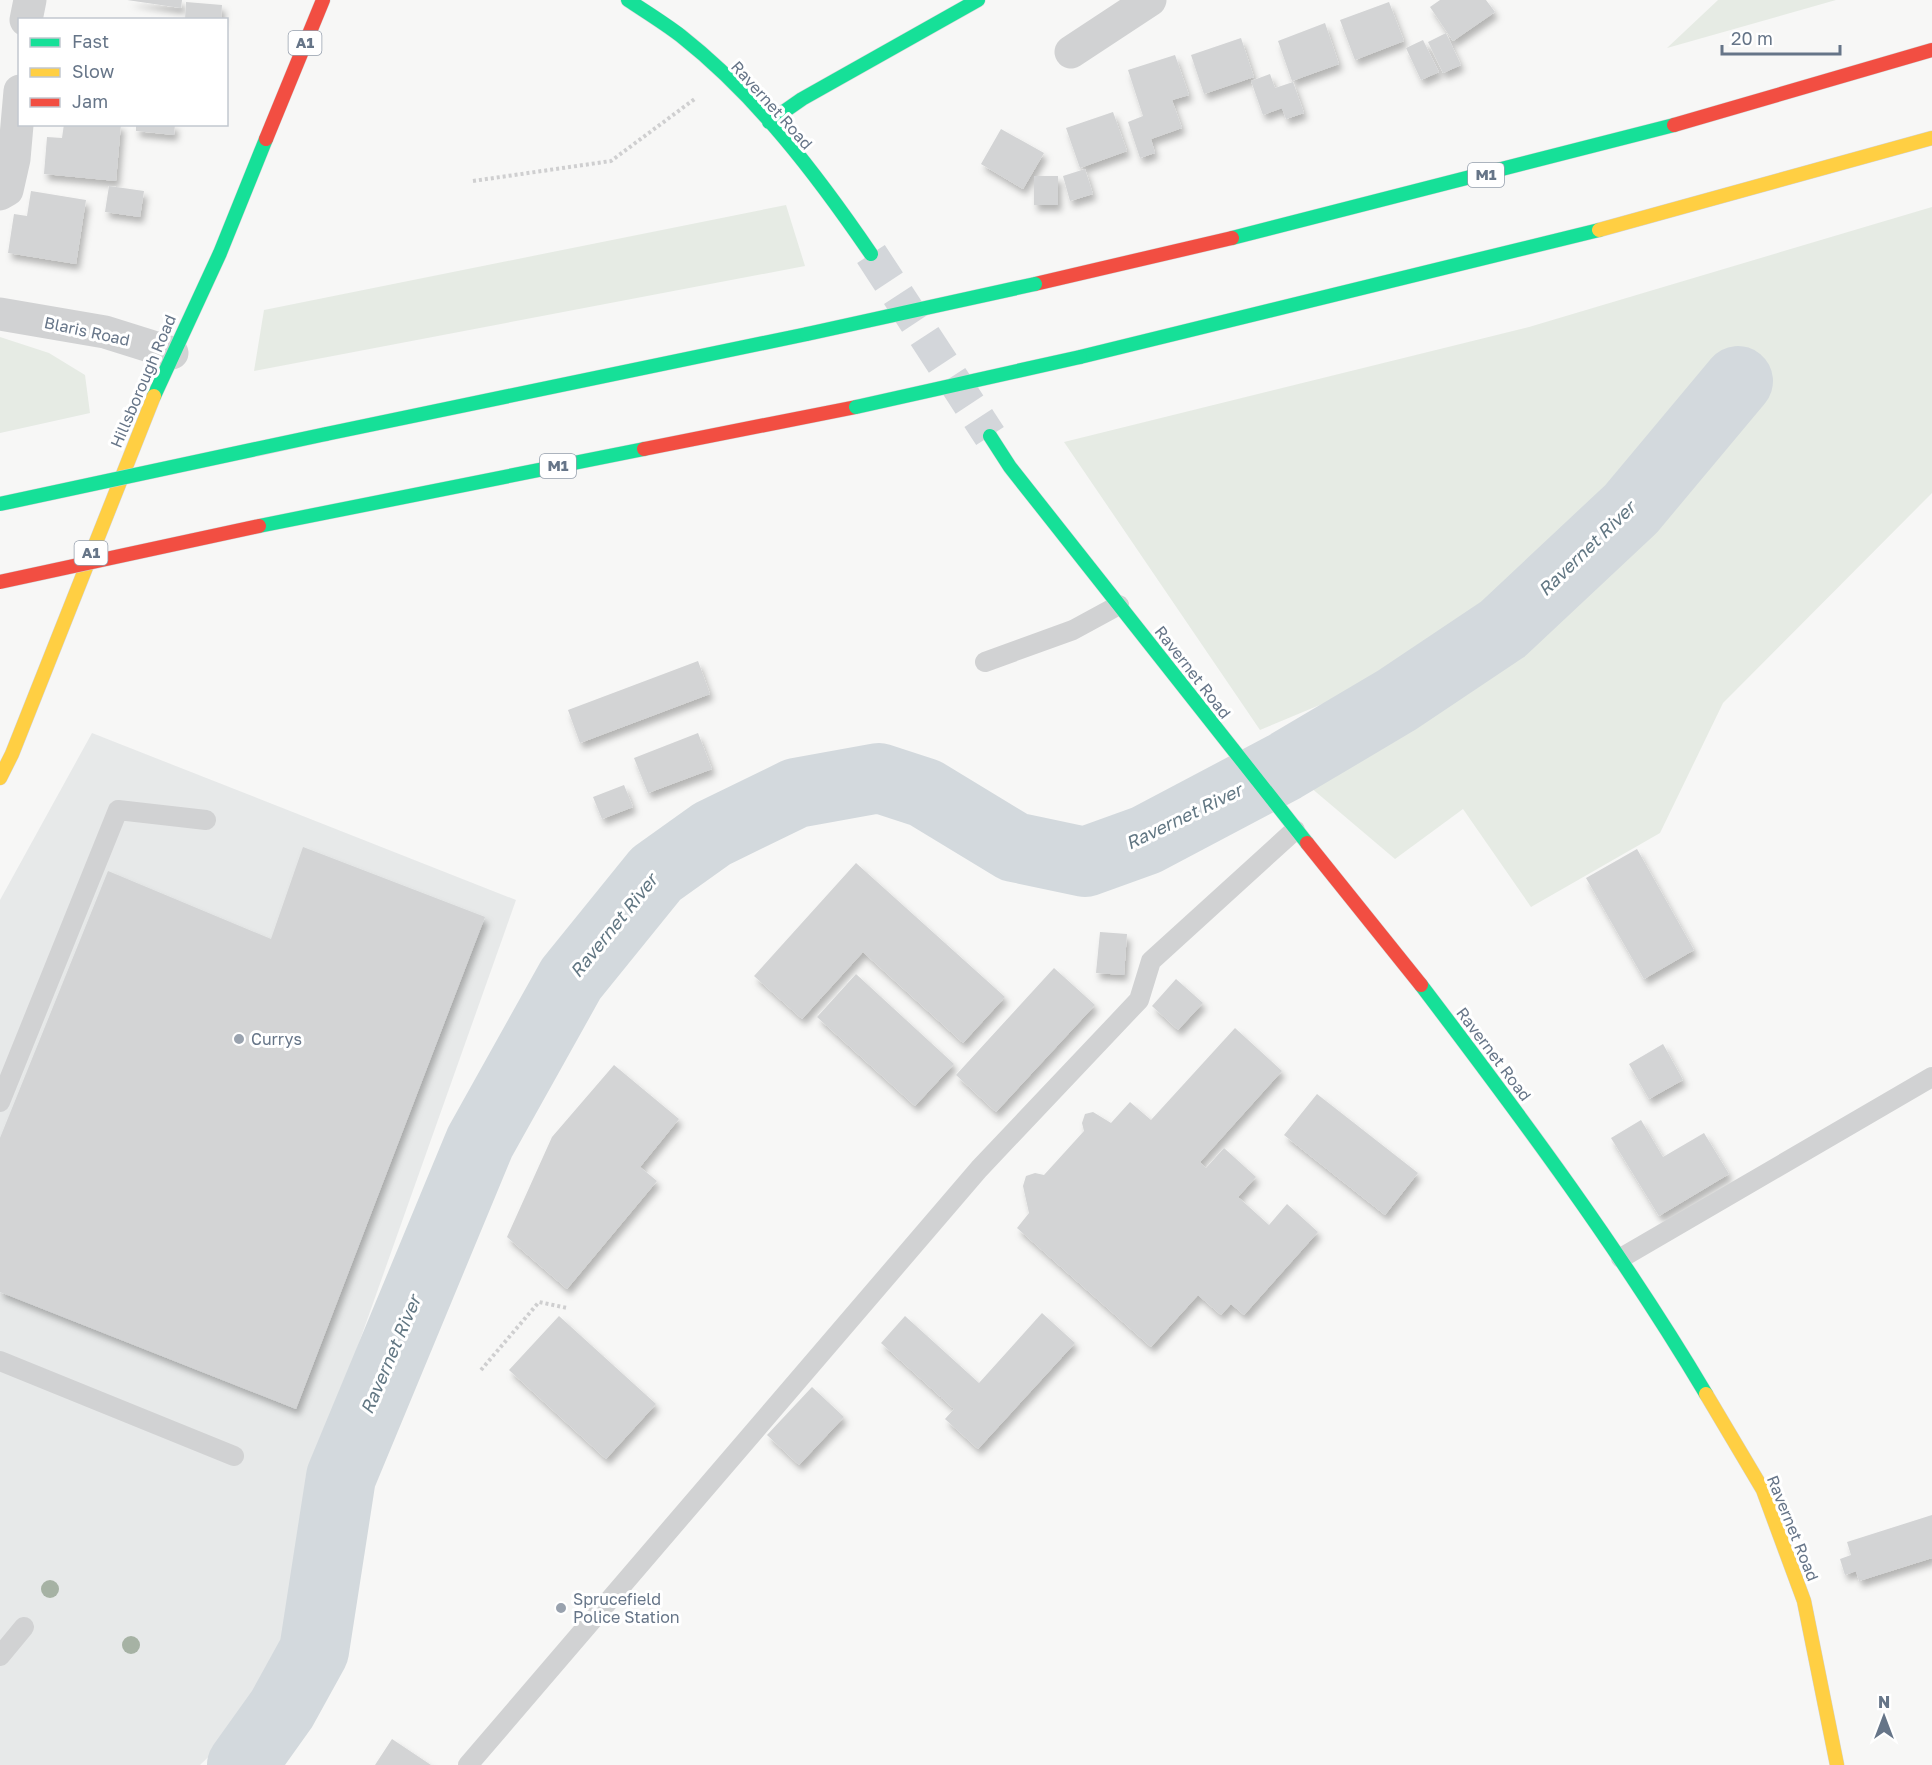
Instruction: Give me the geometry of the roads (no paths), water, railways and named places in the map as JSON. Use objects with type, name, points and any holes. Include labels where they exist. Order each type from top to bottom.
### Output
[{"type":"main road","name":"Hillsborough Road","points":[[0,778],[12,754],[172,353],[220,253],[322,0]]},
{"type":"main road","name":"Ravernet Road","points":[[628,0],[681,37],[725,76],[769,122],[849,220],[872,254]]},
{"type":"main road","points":[[769,122],[802,99],[978,0]]},
{"type":"main road","name":"M1","points":[[0,504],[807,334],[1035,284],[1364,207],[1809,89],[1932,50]]},
{"type":"main road","name":"M1","points":[[0,582],[259,526],[856,407],[1080,357],[1434,273],[1742,194],[1932,138]]},
{"type":"main road","name":"Ravernet Road","points":[[990,436],[1010,467],[1282,814],[1395,950],[1513,1106],[1621,1258],[1684,1357],[1762,1490],[1804,1601],[1838,1765]]},
{"type":"street","points":[[26,18],[30,0]]},
{"type":"street","points":[[1071,52],[1150,0]]},
{"type":"street","points":[[0,194],[7,190],[14,159],[18,114]]},
{"type":"street","name":"Blaris Road","points":[[0,314],[105,332],[172,353]]},
{"type":"lane","points":[[985,662],[1073,630],[1119,605]]},
{"type":"lane","points":[[0,1102],[118,810],[206,820]]},
{"type":"lane","points":[[468,1765],[979,1169],[1139,1000],[1150,961],[1295,830]]},
{"type":"lane","points":[[1621,1258],[1932,1077]]},
{"type":"lane","points":[[0,1361],[234,1456]]},
{"type":"lane","points":[[0,1656],[24,1627]]},
{"type":"waterway","name":"Ravernet River","points":[[242,1765],[282,1709],[314,1651],[341,1477],[480,1142],[571,979],[656,874],[712,834],[796,793],[879,778],[925,793],[1014,847],[1085,862],[1146,840],[1284,767],[1397,700],[1503,629],[1631,509],[1738,381]]},
{"type":"tunnel","points":[[871,254],[990,436]]},
{"type":"place","name":"Currys","points":[[239,1039]]},
{"type":"place","name":"Sprucefield Police Station","points":[[561,1608]]}]
